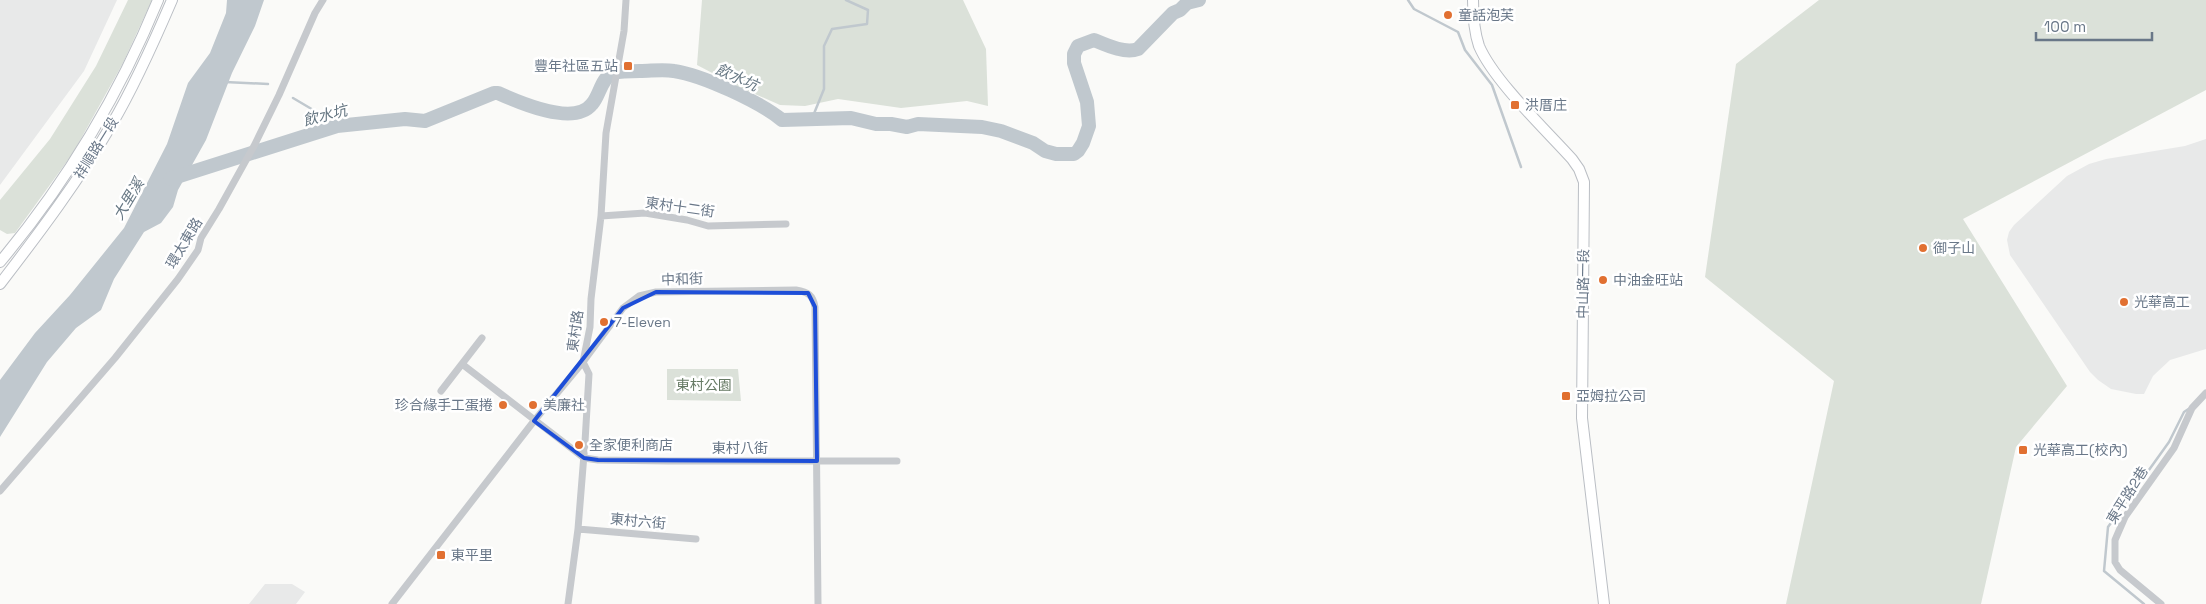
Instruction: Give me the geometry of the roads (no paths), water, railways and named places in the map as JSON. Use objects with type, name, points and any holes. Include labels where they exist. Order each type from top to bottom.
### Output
[{"type":"main road","name":"祥順路一段","points":[[0,262],[59,184],[89,138],[136,51],[158,0]]},
{"type":"main road","name":"祥順路一段","points":[[0,284],[81,174],[113,123],[148,54],[172,0]]},
{"type":"main road","name":"中山路一段","points":[[1472,0],[1475,32],[1485,58],[1510,90],[1572,159],[1579,169],[1584,182],[1582,418],[1604,604]]},
{"type":"street","name":"環太東路","points":[[0,491],[115,358],[178,279],[198,250],[201,238],[242,168],[279,96],[314,12],[323,0]]},
{"type":"street","name":"東村路","points":[[568,604],[578,529],[584,458],[589,374],[583,362],[590,328],[591,299],[601,216],[606,133],[612,90],[624,31],[626,0]]},
{"type":"street","name":"東村十二街","points":[[601,216],[645,213],[687,220],[708,226],[786,224]]},
{"type":"street","name":"中和街","points":[[392,604],[534,420],[583,362],[623,308],[639,296],[676,290],[796,290],[808,293],[813,299],[815,306],[818,604]]},
{"type":"street","points":[[441,391],[482,338]]},
{"type":"street","points":[[462,364],[584,458]]},
{"type":"street","name":"東平路2巷","points":[[2161,604],[2120,570],[2114,562],[2114,540],[2125,518],[2174,448],[2192,408],[2206,393]]},
{"type":"street","name":"東村八街","points":[[584,458],[607,460],[897,461]]},
{"type":"street","name":"東村六街","points":[[578,529],[696,539]]},
{"type":"waterway","points":[[811,121],[824,89],[824,46],[832,29],[867,24],[868,10],[846,0]]},
{"type":"waterway","name":"飲水坑","points":[[170,179],[337,126],[405,119],[425,121],[494,93],[546,110],[573,113],[584,110],[592,104],[603,83],[613,73],[661,70],[674,71],[700,78],[730,90],[760,105],[782,120],[851,118],[876,124],[907,127],[918,124],[982,127],[1001,131],[1033,143],[1045,151],[1056,154],[1074,154],[1083,143],[1089,126],[1087,102],[1074,63],[1074,54],[1078,46],[1094,40],[1122,50],[1138,49],[1173,13],[1180,10],[1187,3],[1199,0]]},
{"type":"waterway","points":[[1408,0],[1414,9],[1458,32],[1465,50],[1492,85],[1521,167]]},
{"type":"waterway","points":[[225,82],[268,84]]},
{"type":"waterway","points":[[293,98],[315,111],[330,128]]},
{"type":"waterway","points":[[2144,604],[2104,571],[2108,527],[2169,442],[2184,412],[2190,408]]},
{"type":"place","name":"童話泡芙","points":[[1448,15]]},
{"type":"place","name":"豐年社區五站","points":[[628,66]]},
{"type":"place","name":"洪厝庄","points":[[1515,105]]},
{"type":"place","name":"御子山","points":[[1923,248]]},
{"type":"place","name":"中油金旺站","points":[[1603,280]]},
{"type":"place","name":"光華高工","points":[[2124,302]]},
{"type":"place","name":"7-Eleven","points":[[604,322]]},
{"type":"place","name":"亞姆拉公司","points":[[1566,396]]},
{"type":"place","name":"珍合緣手工蛋捲","points":[[503,405]]},
{"type":"place","name":"美廉社","points":[[533,405]]},
{"type":"place","name":"全家便利商店","points":[[579,445]]},
{"type":"place","name":"光華高工(校內)","points":[[2023,450]]},
{"type":"place","name":"東平里","points":[[441,555]]},
{"type":"water label","name":"大里溪","points":[[128,199]]},
{"type":"park label","name":"東村公園","points":[[704,385]]}]
